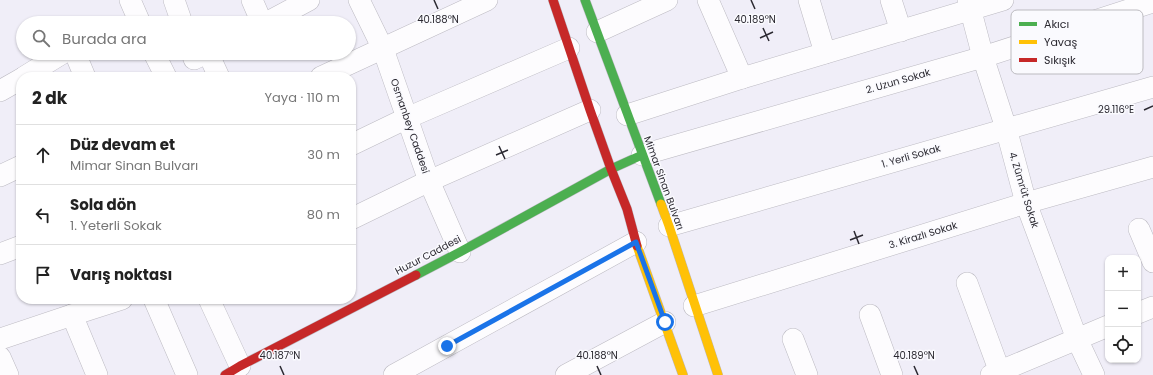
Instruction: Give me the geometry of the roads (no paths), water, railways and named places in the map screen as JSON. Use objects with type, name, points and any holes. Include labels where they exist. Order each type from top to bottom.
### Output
[{"type":"main road","points":[[553,0],[561,22],[574,47],[590,110],[627,209]]},
{"type":"main road","name":"Mimar Sinan Bulvarı","points":[[585,0],[627,124],[642,155],[669,226],[694,306],[718,375]]},
{"type":"main road","name":"Huzur Caddesi","points":[[232,370],[460,252],[611,168],[642,155]]},
{"type":"main road","points":[[626,183],[623,186],[627,209],[636,242],[683,375]]},
{"type":"main road","points":[[681,288],[694,306]]},
{"type":"street","points":[[130,0],[137,16]]},
{"type":"street","points":[[174,0],[180,16]]},
{"type":"street","points":[[252,0],[259,16]]},
{"type":"street","points":[[279,16],[309,0]]},
{"type":"street","name":"Osmanbey Caddesi","points":[[359,0],[383,49],[429,181],[460,252]]},
{"type":"street","points":[[332,72],[487,0]]},
{"type":"street","points":[[597,32],[667,0]]},
{"type":"street","points":[[708,0],[742,78]]},
{"type":"street","points":[[809,0],[825,54]]},
{"type":"street","points":[[891,0],[900,31]]},
{"type":"street","points":[[627,124],[742,78],[900,31],[969,5],[1003,0]]},
{"type":"street","name":"2. Uzun Sokak","points":[[1128,10],[1153,2]]},
{"type":"street","name":"4. Zümrüt Sokak","points":[[969,5],[983,57],[1006,128],[1026,203],[1077,338],[1094,375]]},
{"type":"street","points":[[356,143],[407,118],[574,47]]},
{"type":"street","name":"2. Uzun Sokak","points":[[642,155],[1011,48]]},
{"type":"street","points":[[32,72],[52,60]]},
{"type":"street","points":[[78,60],[83,72]]},
{"type":"street","points":[[158,60],[164,72]]},
{"type":"street","points":[[205,60],[215,72]]},
{"type":"street","points":[[0,91],[16,82]]},
{"type":"street","name":"1. Yerli Sokak","points":[[669,226],[1153,87]]},
{"type":"street","points":[[356,217],[429,181],[590,110]]},
{"type":"street","name":"3. Kirazlı Sokak","points":[[694,306],[1026,203],[1153,167]]},
{"type":"street","points":[[0,176],[16,168]]},
{"type":"street","points":[[1139,229],[1153,262]]},
{"type":"street","points":[[394,375],[636,242]]},
{"type":"street","points":[[0,254],[16,248]]},
{"type":"street","points":[[967,283],[997,374],[1077,338],[1105,327]]},
{"type":"street","points":[[0,339],[106,304]]},
{"type":"street","points":[[156,304],[188,375]]},
{"type":"street","points":[[211,304],[232,370]]},
{"type":"street","points":[[1141,313],[1153,307]]},
{"type":"street","points":[[72,315],[97,375]]},
{"type":"street","points":[[870,315],[892,375]]},
{"type":"street","points":[[566,375],[665,322]]},
{"type":"street","points":[[793,339],[807,375]]},
{"type":"street","points":[[0,357],[8,375]]}]
